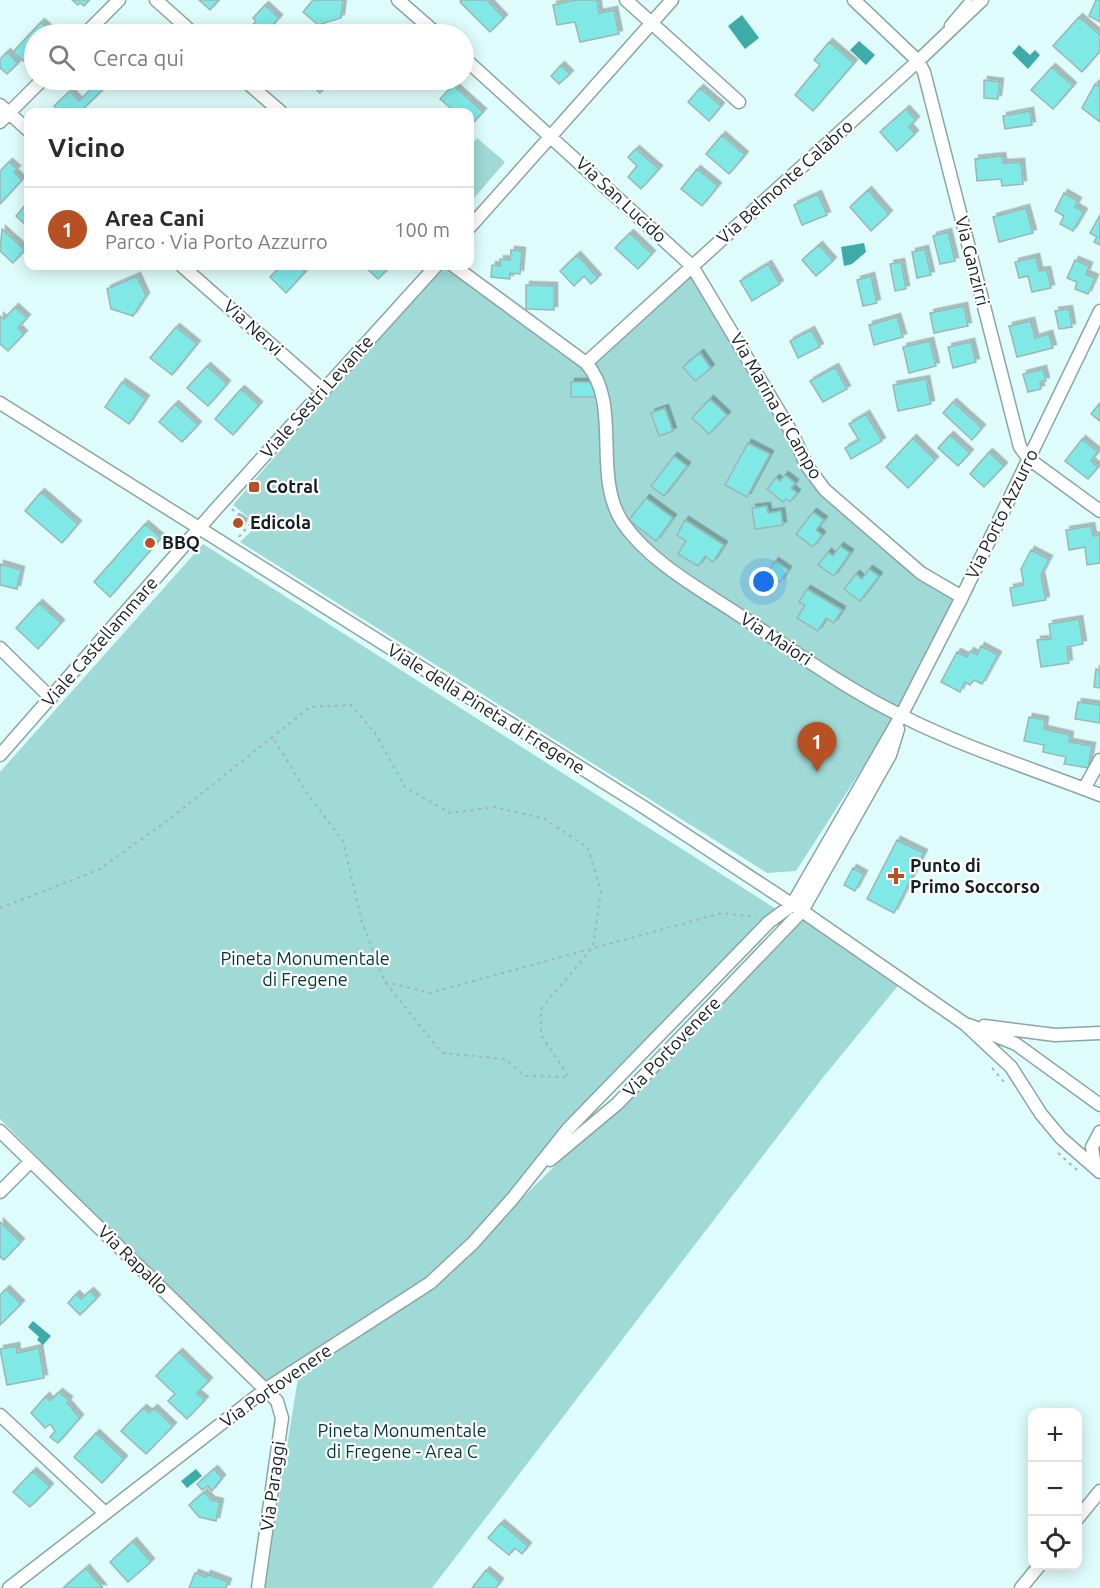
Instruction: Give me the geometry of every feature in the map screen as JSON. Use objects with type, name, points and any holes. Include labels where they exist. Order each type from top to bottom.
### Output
[{"type":"street","points":[[95,24],[119,0]]},
{"type":"street","points":[[156,0],[183,24]]},
{"type":"street","points":[[398,0],[426,24]]},
{"type":"street","points":[[626,0],[739,102]]},
{"type":"street","points":[[474,222],[672,0]]},
{"type":"street","points":[[854,0],[918,62]]},
{"type":"street","name":"Via Belmonte Calabro","points":[[586,363],[918,62],[982,0]]},
{"type":"street","name":"Via Ganzirri","points":[[918,62],[926,76],[1019,445],[1029,459]]},
{"type":"street","name":"Via San Lucido","points":[[474,67],[692,266]]},
{"type":"street","points":[[24,127],[3,113],[30,90]]},
{"type":"street","points":[[256,90],[276,108]]},
{"type":"street","name":"Via Marina di Campo","points":[[692,266],[792,433],[807,466],[817,481],[852,515],[921,573],[962,597]]},
{"type":"street","name":"Via Nervi","points":[[187,270],[324,391]]},
{"type":"street","name":"Viale Sestri Levante","points":[[199,529],[432,270]]},
{"type":"street","points":[[459,270],[586,363]]},
{"type":"street","name":"Via Porto Azzurro","points":[[797,908],[901,716],[962,597],[1100,311]]},
{"type":"street","name":"Via Maiori","points":[[586,363],[598,379],[601,391],[610,494],[616,511],[630,533],[698,588],[901,716],[1100,795]]},
{"type":"street","name":"Viale della Pineta di Fregene","points":[[0,404],[645,808],[797,908],[965,1024],[1006,1061],[1053,1129],[1097,1170]]},
{"type":"street","points":[[1029,459],[1100,511]]},
{"type":"street","name":"Viale Castellammare","points":[[0,755],[199,529]]},
{"type":"street","points":[[0,648],[51,698]]},
{"type":"street","points":[[1084,789],[1100,760]]},
{"type":"street","name":"Via Portovenere","points":[[9,1588],[266,1389],[430,1283],[473,1243],[568,1129],[769,922],[797,908]]},
{"type":"street","name":"Via Portovenere","points":[[531,1174],[617,1104],[797,908]]},
{"type":"street","points":[[965,1024],[1055,1035],[1100,1033]]},
{"type":"street","name":"Viale della Pineta di Fregene","points":[[965,1024],[1016,1044],[1100,1105]]},
{"type":"street","name":"Via Rapallo","points":[[0,1131],[266,1389]]},
{"type":"street","points":[[1097,1170],[1092,1147],[1100,1132]]},
{"type":"street","points":[[0,1192],[31,1161]]},
{"type":"street","name":"Via Paraggi","points":[[258,1588],[282,1416],[277,1401],[266,1389]]},
{"type":"street","points":[[0,1415],[105,1513]]},
{"type":"street","points":[[1079,1516],[1100,1491]]},
{"type":"street","points":[[1021,1588],[1036,1570]]},
{"type":"lane","points":[[918,62],[969,0]]},
{"type":"path","points":[[227,505],[250,524],[229,548]]},
{"type":"path","points":[[0,908],[98,870],[273,738],[310,707],[351,705],[375,733],[405,787],[450,813],[495,807],[545,819],[588,848],[601,891],[593,947],[541,1009],[541,1035],[569,1077],[525,1076],[505,1059],[442,1053],[385,981],[362,922],[343,841],[309,796],[273,738]]},
{"type":"path","points":[[385,981],[430,993],[722,912],[765,919],[769,922]]},
{"type":"path","points":[[991,1067],[1011,1090]]},
{"type":"path","points":[[1054,1150],[1078,1171]]},
{"type":"green space","points":[[477,138],[505,162],[474,198],[474,142]]},
{"type":"green space","points":[[692,266],[810,472],[962,597],[901,716],[654,554],[616,511],[603,404],[586,363]]},
{"type":"green space","points":[[437,270],[455,270],[585,364],[598,384],[604,481],[627,535],[896,716],[796,871],[767,873],[240,542],[258,525],[233,505]]},
{"type":"green space","name":"Pineta Monumentale di Fregene","points":[[203,544],[776,909],[484,1224],[428,1280],[266,1389],[0,1119],[0,772]]},
{"type":"green space","name":"Pineta Monumentale di Fregene - Area C","points":[[803,913],[901,982],[821,1080],[432,1588],[264,1588],[299,1372],[432,1287],[570,1151]]},
{"type":"shaded area","points":[[742,15],[759,38],[745,49],[728,26]]},
{"type":"shaded area","points":[[859,41],[875,55],[866,65],[850,50]]},
{"type":"shaded area","points":[[1019,45],[1030,55],[1035,50],[1040,55],[1028,69],[1012,53]]},
{"type":"shaded area","points":[[864,243],[866,252],[852,264],[844,266],[841,247]]},
{"type":"shaded area","points":[[33,1321],[51,1336],[43,1345],[37,1340],[39,1337],[28,1327]]},
{"type":"shaded area","points":[[196,1469],[202,1476],[187,1488],[181,1481]]},
{"type":"building","points":[[72,0],[89,0],[84,6]]},
{"type":"building","points":[[199,0],[219,0],[210,10]]},
{"type":"building","points":[[313,0],[343,0],[341,18],[321,24],[317,24],[303,12]]},
{"type":"building","points":[[461,0],[487,0],[504,18],[490,32],[460,2]]},
{"type":"building","points":[[575,0],[597,0],[599,13],[614,10],[619,34],[580,42],[575,22],[557,25],[553,5]]},
{"type":"building","points":[[1096,0],[1100,0],[1100,22],[1089,16]]},
{"type":"building","points":[[265,5],[279,18],[274,24],[253,24],[256,21],[253,18]]},
{"type":"building","points":[[1079,17],[1100,35],[1100,51],[1082,72],[1053,46]]},
{"type":"building","points":[[24,40],[23,61],[13,52]]},
{"type":"building","points":[[829,42],[854,63],[813,111],[795,95],[820,65],[814,60]]},
{"type":"building","points":[[7,52],[18,63],[7,74],[0,68],[0,59]]},
{"type":"building","points":[[561,65],[570,74],[559,84],[551,76]]},
{"type":"building","points":[[1052,67],[1073,86],[1053,109],[1031,90]]},
{"type":"building","points":[[984,80],[1000,82],[998,99],[984,98]]},
{"type":"building","points":[[1095,84],[1100,87],[1100,122],[1082,108]]},
{"type":"building","points":[[700,88],[721,106],[709,121],[688,102]]},
{"type":"building","points":[[90,90],[103,90],[84,108],[56,108],[54,106],[70,91],[79,101]]},
{"type":"building","points":[[448,90],[459,90],[483,112],[474,122],[474,108],[450,108],[440,99]]},
{"type":"building","points":[[906,109],[916,120],[909,127],[915,134],[897,151],[880,132]]},
{"type":"building","points":[[1030,111],[1032,125],[1005,129],[1003,116]]},
{"type":"building","points":[[722,135],[745,155],[729,174],[706,154]]},
{"type":"building","points":[[636,149],[659,169],[641,189],[628,177],[637,166],[628,157]]},
{"type":"building","points":[[1002,156],[1003,163],[1021,162],[1023,184],[1002,186],[1001,179],[977,181],[975,159]]},
{"type":"building","points":[[9,162],[17,169],[14,172],[22,180],[0,204],[0,171]]},
{"type":"building","points":[[697,169],[718,186],[702,206],[681,189]]},
{"type":"building","points":[[868,190],[889,214],[871,231],[850,207]]},
{"type":"building","points":[[1064,193],[1078,201],[1075,207],[1084,212],[1073,231],[1060,224],[1064,216],[1055,211]]},
{"type":"building","points":[[818,194],[827,215],[802,225],[794,205]]},
{"type":"building","points":[[24,207],[24,223],[16,216]]},
{"type":"building","points":[[1026,208],[1033,233],[999,242],[993,217]]},
{"type":"building","points":[[1100,215],[1100,245],[1094,242],[1097,237],[1090,233]]},
{"type":"building","points":[[2,229],[24,249],[13,263],[0,251]]},
{"type":"building","points":[[948,232],[955,261],[940,264],[933,236]]},
{"type":"building","points":[[630,233],[652,254],[638,269],[615,248]]},
{"type":"building","points":[[819,245],[833,261],[816,276],[802,260]]},
{"type":"building","points":[[925,249],[931,275],[917,278],[912,252]]},
{"type":"building","points":[[511,250],[522,251],[520,274],[510,273],[510,279],[491,277],[492,265],[500,266],[500,259],[510,260]]},
{"type":"building","points":[[577,255],[598,278],[591,284],[584,276],[574,286],[560,271]]},
{"type":"building","points":[[1036,257],[1039,271],[1047,270],[1051,288],[1032,292],[1028,276],[1019,278],[1015,262]]},
{"type":"building","points":[[1075,260],[1089,266],[1086,274],[1095,278],[1088,294],[1075,289],[1077,282],[1067,278]]},
{"type":"building","points":[[901,262],[906,289],[895,291],[890,264]]},
{"type":"building","points":[[768,264],[780,284],[752,301],[740,281]]},
{"type":"building","points":[[277,270],[303,270],[305,272],[286,293],[270,277]]},
{"type":"building","points":[[368,270],[387,270],[378,279]]},
{"type":"building","points":[[137,276],[146,296],[133,316],[111,309],[107,289]]},
{"type":"building","points":[[871,276],[877,303],[863,306],[857,280]]},
{"type":"building","points":[[526,285],[554,286],[554,310],[526,309]]},
{"type":"building","points":[[964,306],[968,326],[934,333],[930,313]]},
{"type":"building","points":[[15,307],[27,318],[18,328],[24,334],[8,351],[0,344],[0,316],[4,319]]},
{"type":"building","points":[[1069,309],[1072,327],[1059,329],[1055,311]]},
{"type":"building","points":[[897,317],[903,337],[874,345],[869,325]]},
{"type":"building","points":[[1031,321],[1035,338],[1049,334],[1053,348],[1017,357],[1009,326]]},
{"type":"building","points":[[176,327],[197,344],[172,375],[150,358]]},
{"type":"building","points":[[811,330],[820,347],[798,358],[790,341]]},
{"type":"building","points":[[930,341],[936,366],[909,373],[903,347]]},
{"type":"building","points":[[971,342],[976,362],[953,368],[948,347]]},
{"type":"building","points":[[700,353],[711,368],[695,381],[683,367]]},
{"type":"building","points":[[207,366],[227,384],[208,406],[187,388]]},
{"type":"building","points":[[835,367],[847,389],[823,402],[810,381]]},
{"type":"building","points":[[1043,369],[1046,381],[1040,382],[1041,389],[1028,392],[1023,374]]},
{"type":"building","points":[[926,379],[931,404],[898,411],[893,385]]},
{"type":"building","points":[[122,382],[146,399],[129,424],[105,407]]},
{"type":"building","points":[[571,382],[596,382],[596,397],[571,397]]},
{"type":"building","points":[[241,389],[259,405],[233,435],[215,419]]},
{"type":"building","points":[[710,399],[727,415],[709,434],[692,418]]},
{"type":"building","points":[[953,402],[982,428],[972,440],[943,413]]},
{"type":"building","points":[[1100,403],[1100,421],[1091,414]]},
{"type":"building","points":[[175,404],[198,425],[182,442],[159,422]]},
{"type":"building","points":[[665,408],[673,431],[659,436],[651,413]]},
{"type":"building","points":[[866,414],[882,441],[851,459],[845,448],[859,440],[849,424]]},
{"type":"building","points":[[950,435],[970,453],[958,466],[938,448]]},
{"type":"building","points":[[913,438],[935,460],[908,488],[886,467]]},
{"type":"building","points":[[1082,439],[1098,452],[1091,461],[1098,467],[1088,479],[1065,461]]},
{"type":"building","points":[[748,443],[770,454],[747,497],[725,485]]},
{"type":"building","points":[[989,452],[1004,466],[984,487],[970,474]]},
{"type":"building","points":[[674,456],[687,466],[664,496],[651,486]]},
{"type":"building","points":[[785,475],[795,483],[791,488],[797,493],[790,502],[786,499],[783,502],[767,489],[776,478],[780,481]]},
{"type":"building","points":[[41,492],[78,524],[62,543],[25,511]]},
{"type":"building","points":[[646,498],[673,518],[656,541],[629,520]]},
{"type":"building","points":[[767,506],[768,513],[781,511],[783,525],[755,529],[752,508]]},
{"type":"building","points":[[813,512],[824,520],[816,530],[822,535],[813,547],[796,534]]},
{"type":"building","name":"Edicola","points":[[236,517],[244,522],[240,529],[232,524]]},
{"type":"building","points":[[685,520],[724,545],[713,562],[705,556],[698,566],[678,554],[686,541],[677,535]]},
{"type":"building","points":[[145,524],[161,538],[110,597],[94,582]]},
{"type":"building","points":[[1091,526],[1093,536],[1100,535],[1100,563],[1087,565],[1085,547],[1069,550],[1066,530]]},
{"type":"building","points":[[840,546],[850,553],[834,576],[818,565],[828,552],[833,556]]},
{"type":"building","points":[[1031,550],[1049,559],[1041,575],[1046,600],[1013,606],[1010,588],[1024,585],[1021,569]]},
{"type":"building","points":[[775,561],[788,570],[780,582],[767,574]]},
{"type":"building","points":[[0,564],[21,570],[17,589],[0,585]]},
{"type":"building","points":[[869,569],[879,576],[860,601],[844,589],[856,574],[862,579]]},
{"type":"building","points":[[807,589],[842,610],[834,623],[826,618],[818,631],[797,618],[805,605],[799,602]]},
{"type":"building","points":[[39,603],[61,623],[38,649],[16,628]]},
{"type":"building","points":[[1079,619],[1083,644],[1067,647],[1069,663],[1041,667],[1037,640],[1051,639],[1049,624]]},
{"type":"building","points":[[981,646],[998,655],[982,684],[974,680],[970,685],[965,682],[960,692],[941,682],[957,652],[967,657],[970,651],[977,655]]},
{"type":"building","points":[[1096,669],[1100,670],[1100,688],[1094,687]]},
{"type":"building","points":[[1078,702],[1100,705],[1100,723],[1075,719]]},
{"type":"building","points":[[1029,717],[1045,720],[1044,729],[1070,735],[1069,742],[1092,746],[1088,768],[1064,764],[1066,757],[1043,752],[1044,745],[1024,741]]},
{"type":"building","name":"Punto di Primo Soccorso","points":[[897,840],[924,853],[894,913],[867,899]]},
{"type":"building","points":[[853,868],[864,874],[855,891],[844,885]]},
{"type":"building","points":[[0,1222],[21,1242],[4,1260],[0,1257]]},
{"type":"building","points":[[6,1289],[21,1304],[0,1325],[0,1295]]},
{"type":"building","points":[[90,1291],[97,1298],[80,1315],[68,1303],[76,1294],[81,1299]]},
{"type":"building","points":[[16,1346],[17,1353],[39,1348],[44,1378],[7,1385],[0,1349]]},
{"type":"building","points":[[179,1352],[209,1381],[197,1393],[205,1400],[187,1419],[168,1401],[175,1394],[156,1376]]},
{"type":"building","points":[[59,1392],[69,1400],[67,1403],[80,1418],[58,1443],[50,1437],[55,1431],[50,1424],[45,1428],[31,1413],[46,1396],[50,1401]]},
{"type":"building","points":[[143,1408],[149,1413],[154,1408],[173,1426],[146,1454],[121,1431]]},
{"type":"building","points":[[96,1433],[124,1459],[102,1483],[74,1457]]},
{"type":"building","points":[[214,1469],[222,1478],[212,1491],[208,1486],[202,1490],[197,1484]]},
{"type":"building","points":[[33,1471],[50,1487],[30,1507],[13,1492]]},
{"type":"building","points":[[204,1492],[211,1500],[220,1502],[216,1521],[199,1517],[189,1505]]},
{"type":"building","points":[[501,1523],[528,1546],[522,1554],[515,1548],[509,1555],[488,1538]]},
{"type":"building","points":[[133,1541],[151,1562],[128,1582],[110,1562]]},
{"type":"building","points":[[86,1568],[103,1588],[63,1588]]},
{"type":"building","points":[[486,1570],[500,1582],[496,1588],[472,1588]]},
{"type":"building","points":[[195,1573],[206,1577],[207,1574],[228,1582],[226,1588],[189,1588]]},
{"type":"place","name":"Cotral","points":[[254,487]]},
{"type":"place","name":"Edicola","points":[[238,523]]},
{"type":"place","name":"BBQ","points":[[150,543]]},
{"type":"place","name":"Area Cani","points":[[817,772]]},
{"type":"place","name":"Punto di Primo Soccorso","points":[[896,876]]}]
